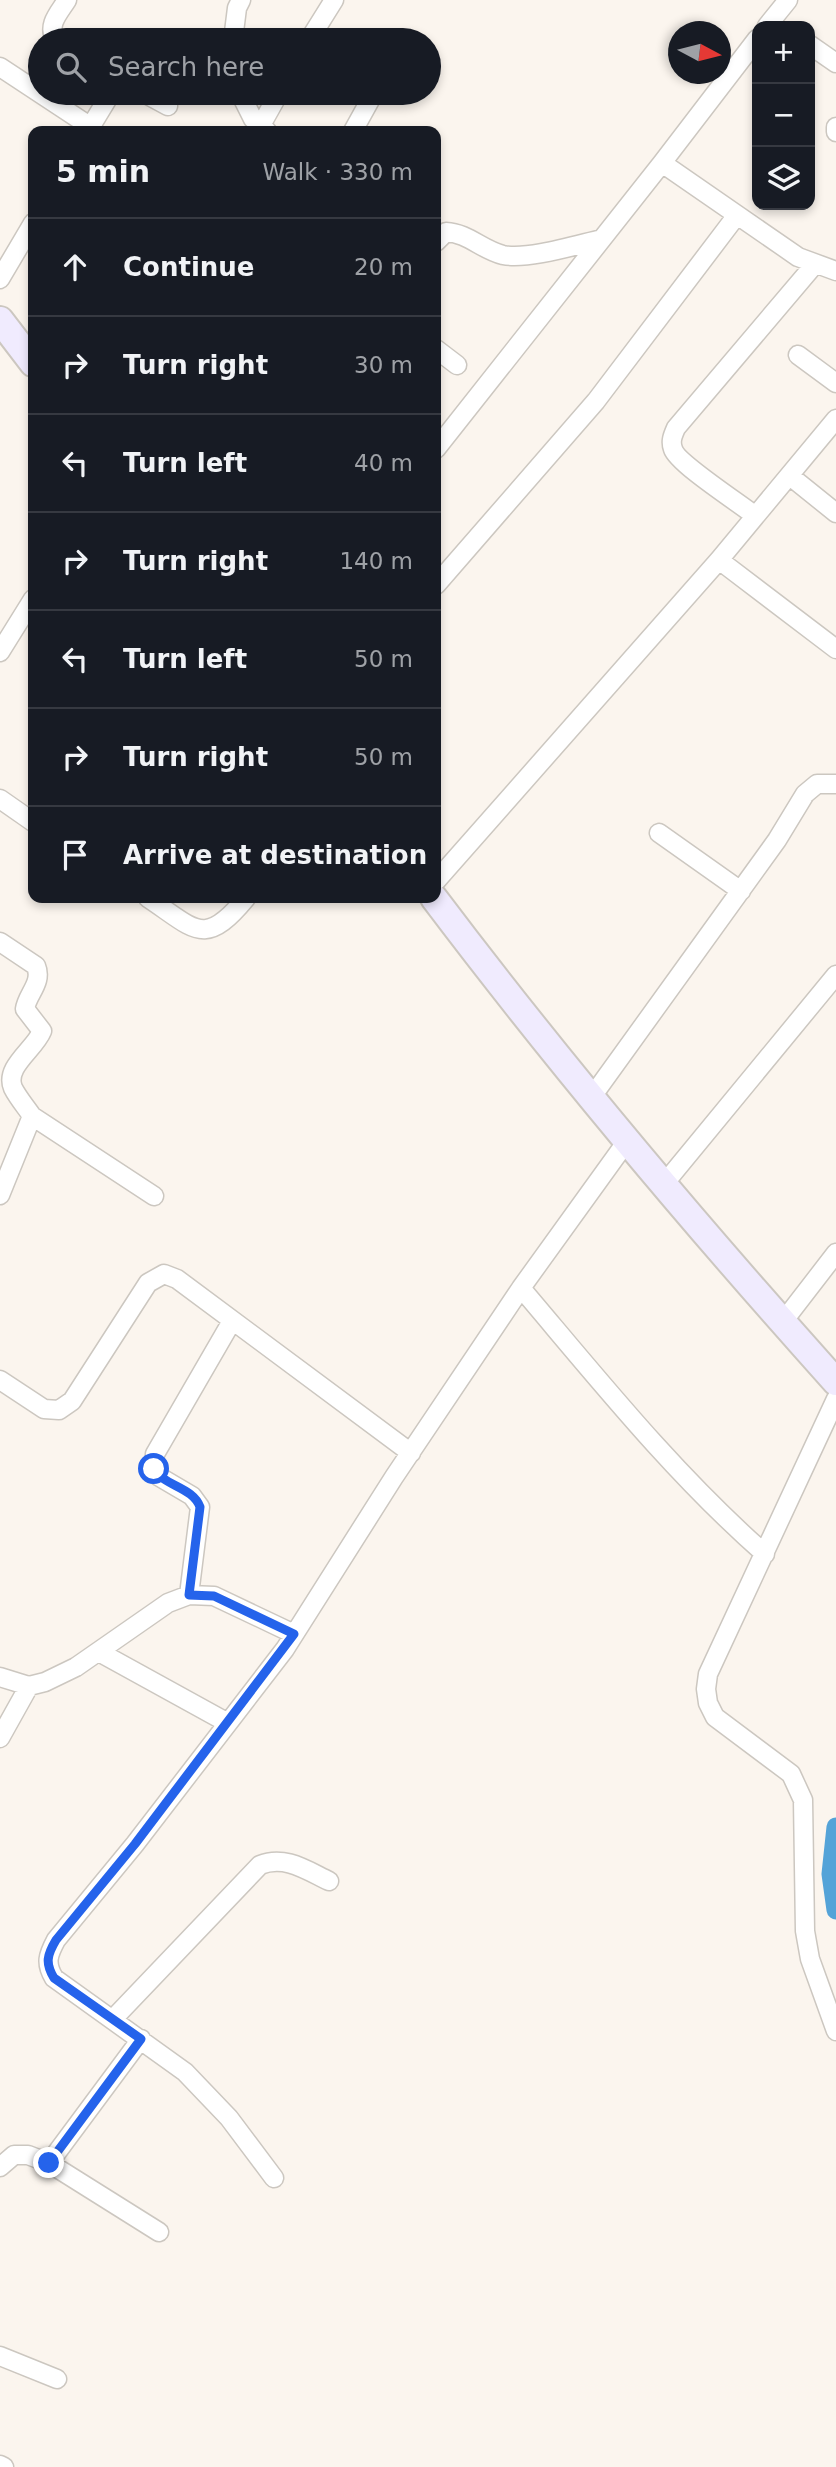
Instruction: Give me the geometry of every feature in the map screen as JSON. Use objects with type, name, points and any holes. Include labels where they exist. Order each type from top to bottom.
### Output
[{"type":"main road","points":[[0,320],[28,356]]},
{"type":"main road","points":[[438,903],[591,1098],[782,1322],[836,1381]]},
{"type":"street","points":[[52,28],[67,0]]},
{"type":"street","points":[[316,28],[334,0]]},
{"type":"street","points":[[776,21],[788,0]]},
{"type":"street","points":[[233,3],[233,28]]},
{"type":"street","points":[[441,443],[752,46]]},
{"type":"street","points":[[815,48],[836,63]]},
{"type":"street","points":[[0,67],[28,87]]},
{"type":"street","points":[[55,105],[85,126]]},
{"type":"street","points":[[91,126],[104,105]]},
{"type":"street","points":[[245,105],[261,126]]},
{"type":"street","points":[[265,126],[274,105]]},
{"type":"street","points":[[356,126],[367,105]]},
{"type":"street","points":[[662,163],[798,257],[825,267]]},
{"type":"street","points":[[441,579],[596,401],[737,215]]},
{"type":"street","points":[[0,279],[28,231]]},
{"type":"street","points":[[441,237],[446,232],[458,233],[489,251],[519,256],[602,239]]},
{"type":"street","points":[[754,515],[683,462],[673,451],[671,439],[676,428],[836,252]]},
{"type":"street","points":[[441,353],[457,365]]},
{"type":"street","points":[[798,355],[836,383]]},
{"type":"street","points":[[441,875],[719,559],[836,419]]},
{"type":"street","points":[[790,476],[836,513]]},
{"type":"street","points":[[719,559],[836,649]]},
{"type":"street","points":[[0,652],[28,606]]},
{"type":"street","points":[[591,1098],[777,840],[805,794],[817,784],[836,784]]},
{"type":"street","points":[[0,799],[28,819]]},
{"type":"street","points":[[659,833],[741,891]]},
{"type":"street","points":[[156,903],[188,924],[204,930],[217,927],[242,903]]},
{"type":"street","points":[[0,942],[36,966],[38,972],[38,980],[25,1009],[41,1031],[39,1038],[13,1070],[13,1087],[32,1116],[154,1196]]},
{"type":"street","points":[[664,1184],[836,975]]},
{"type":"street","points":[[0,1195],[32,1116]]},
{"type":"street","points":[[274,2178],[229,2118],[185,2072],[54,1978],[47,1966],[49,1953],[56,1940],[135,1844],[294,1634],[521,1288],[627,1141]]},
{"type":"street","points":[[782,1322],[836,1253]]},
{"type":"street","points":[[0,1380],[44,1409],[59,1410],[72,1401],[148,1283],[164,1274],[177,1279],[411,1453]]},
{"type":"street","points":[[521,1288],[678,1471],[728,1522],[765,1554]]},
{"type":"street","points":[[189,1595],[200,1507],[192,1496],[158,1476],[153,1462],[155,1454],[232,1321]]},
{"type":"street","points":[[836,1399],[708,1674],[706,1689],[708,1703],[715,1717],[791,1774],[803,1800],[804,1931],[810,1958],[836,2031]]},
{"type":"street","points":[[0,1677],[29,1686],[45,1682],[76,1667],[168,1603],[189,1595],[214,1596],[294,1634]]},
{"type":"street","points":[[99,1652],[228,1723]]},
{"type":"street","points":[[0,1738],[29,1686]]},
{"type":"street","points":[[113,2019],[260,1865],[273,1860],[287,1861],[329,1881]]},
{"type":"street","points":[[49,2163],[141,2039]]},
{"type":"street","points":[[0,2167],[14,2155],[28,2155],[49,2163],[159,2232]]},
{"type":"street","points":[[0,2356],[57,2379]]},
{"type":"waterway","points":[[836,1827],[831,1874],[836,1910]]},
{"type":"route","points":[[49,2163],[141,2039],[54,1978],[47,1966],[49,1953],[56,1940],[135,1844],[294,1634],[214,1596],[189,1595],[200,1507],[192,1496],[158,1476],[154,1469]]}]
